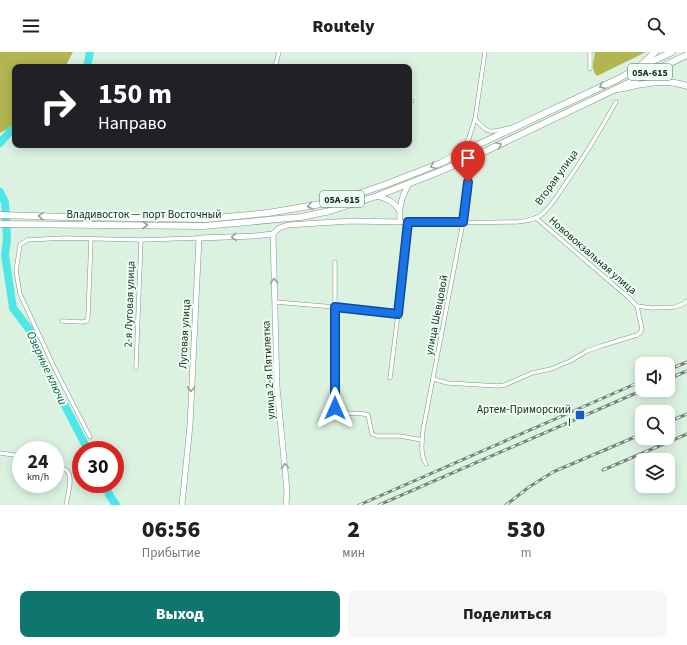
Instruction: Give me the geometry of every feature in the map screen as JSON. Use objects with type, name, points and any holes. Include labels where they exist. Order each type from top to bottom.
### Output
[{"type":"main road","points":[[636,69],[655,52]]},
{"type":"main road","name":"Владивосток — порт Восточный","points":[[0,216],[206,219],[281,211],[352,196],[442,163],[597,88],[618,80],[636,69],[672,52]]},
{"type":"main road","name":"Владивосток — порт Восточный","points":[[0,224],[204,226],[300,217],[330,211],[377,196],[441,171],[687,55]]},
{"type":"main road","points":[[613,90],[659,82],[687,86]]},
{"type":"main road","points":[[400,222],[399,210],[402,197],[409,184]]},
{"type":"main road","points":[[377,196],[392,202],[399,210]]},
{"type":"main road","name":"Вторая улица","points":[[273,234],[279,228],[288,225],[351,221],[400,222]]},
{"type":"main road","points":[[198,238],[273,234]]},
{"type":"main road","name":"улица 2-я Пятилетка","points":[[273,234],[277,387],[287,491],[286,505]]},
{"type":"main road","name":"Луговая улица","points":[[182,505],[190,425],[198,238]]},
{"type":"street","points":[[276,64],[279,52]]},
{"type":"street","points":[[454,156],[465,146],[476,119],[485,52]]},
{"type":"street","points":[[590,52],[590,69]]},
{"type":"street","name":"Вторая улица","points":[[400,222],[517,222],[529,221],[536,218],[554,201],[580,162],[616,102]]},
{"type":"street","points":[[476,119],[483,128],[490,132],[523,124]]},
{"type":"street","name":"улица Шевцовой","points":[[426,464],[423,460],[423,430],[463,222],[470,169]]},
{"type":"street","name":"Нововокзальная улица","points":[[536,218],[638,306],[652,308],[675,307],[687,301]]},
{"type":"street","points":[[390,378],[408,222]]},
{"type":"street","points":[[90,437],[20,294],[16,271],[20,245],[27,240],[64,238],[141,240],[198,238]]},
{"type":"street","points":[[62,321],[87,321],[91,239]]},
{"type":"street","name":"2-я Луговая улица","points":[[136,368],[141,240]]},
{"type":"street","points":[[335,262],[335,408],[342,412],[368,415],[372,434],[374,435],[400,436],[422,440]]},
{"type":"street","points":[[275,302],[398,314]]},
{"type":"street","name":"Нововокзальная улица","points":[[434,379],[448,383],[498,386],[505,385],[532,373],[551,369],[570,361],[587,351],[637,335],[642,329],[638,306]]},
{"type":"street","points":[[0,453],[12,455]]},
{"type":"street","points":[[64,469],[70,475],[66,505]]},
{"type":"shaded area","points":[[0,52],[73,52],[67,64],[12,64],[12,126],[0,133]]},
{"type":"shaded area","points":[[595,52],[646,52],[597,76],[593,68]]},
{"type":"waterway","name":"Озерные ключи","points":[[88,64],[90,52]]},
{"type":"waterway","name":"Озерные ключи","points":[[0,143],[12,130]]},
{"type":"waterway","name":"Озерные ключи","points":[[0,192],[5,202],[7,239],[5,255],[13,308],[29,329],[40,358],[83,441]]},
{"type":"waterway","name":"Озерные ключи","points":[[108,493],[116,505]]},
{"type":"railway","points":[[675,367],[687,362]]},
{"type":"railway","points":[[675,376],[687,371]]},
{"type":"railway","points":[[359,505],[635,384]]},
{"type":"railway","points":[[379,505],[635,393]]},
{"type":"railway","points":[[675,419],[687,414]]},
{"type":"railway","points":[[603,470],[687,434]]},
{"type":"railway","points":[[506,505],[529,487],[553,472],[635,437]]},
{"type":"place","name":"Артем-Приморский I","points":[[580,415]]},
{"type":"route","points":[[335,408],[335,307],[398,314],[408,222],[463,222],[468,182]]}]
